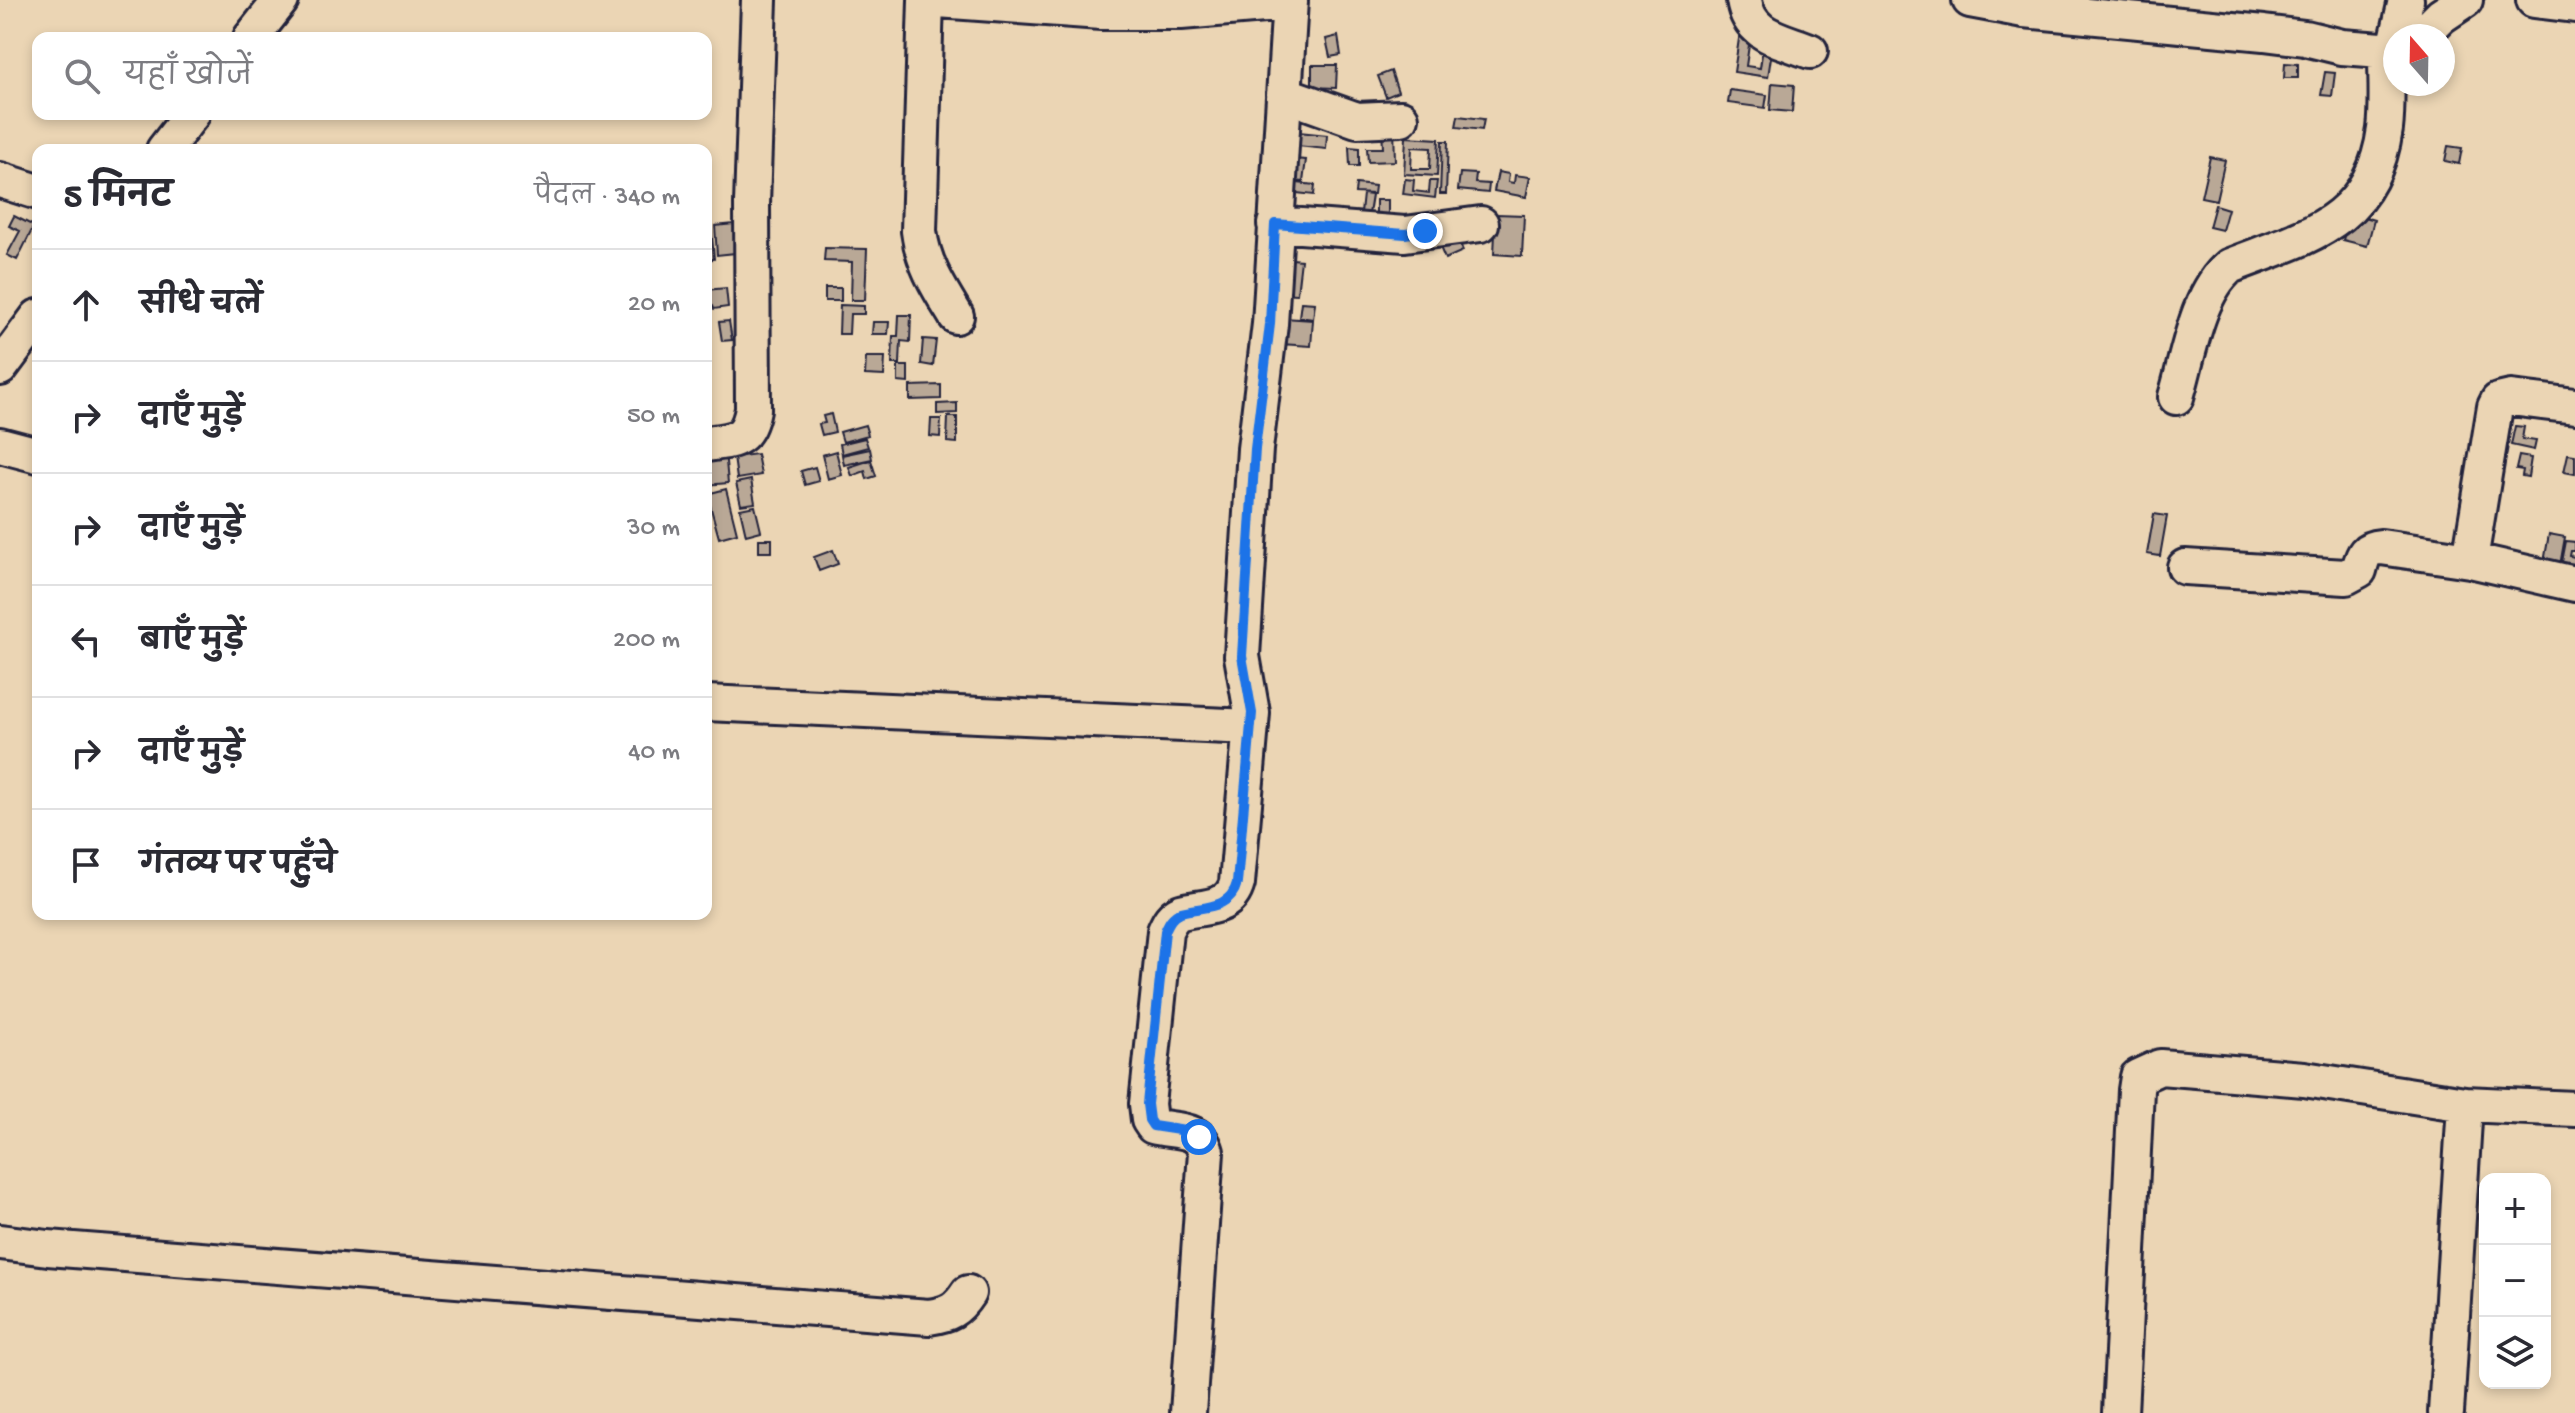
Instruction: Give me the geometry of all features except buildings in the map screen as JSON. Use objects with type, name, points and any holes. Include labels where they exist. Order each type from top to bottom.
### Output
[{"type":"street","points":[[256,32],[281,0]]},
{"type":"street","points":[[712,443],[741,437],[748,429],[753,409],[752,204],[759,0]]},
{"type":"street","points":[[926,0],[919,231],[922,253],[929,271],[956,316]]},
{"type":"street","points":[[938,0],[1101,12],[1181,12],[1290,1],[1270,324],[1255,449],[1242,656],[1252,713],[1235,892],[1223,903],[1175,915],[1165,931],[1147,1104],[1153,1126],[1192,1132],[1204,1144],[1206,1152],[1188,1413]]},
{"type":"street","points":[[1744,0],[1746,15],[1759,30],[1810,51]]},
{"type":"street","points":[[1970,0],[2024,10],[2264,33],[2361,49],[2383,49]]},
{"type":"street","points":[[2400,24],[2406,0]]},
{"type":"street","points":[[2433,24],[2465,0]]},
{"type":"street","points":[[2534,0],[2575,5]]},
{"type":"street","points":[[1284,94],[1357,120],[1401,118]]},
{"type":"street","points":[[2176,397],[2208,291],[2219,275],[2230,266],[2316,233],[2340,218],[2360,196],[2373,174],[2385,129],[2389,96]]},
{"type":"street","points":[[169,144],[187,120]]},
{"type":"street","points":[[0,180],[32,190]]},
{"type":"street","points":[[1275,224],[1405,234],[1481,224]]},
{"type":"street","points":[[0,368],[32,325]]},
{"type":"street","points":[[2470,560],[2498,401],[2511,398],[2575,406]]},
{"type":"street","points":[[0,445],[32,453]]},
{"type":"street","points":[[2185,567],[2346,577],[2359,570],[2364,552],[2381,547],[2470,560],[2575,584]]},
{"type":"street","points":[[712,703],[1251,727]]},
{"type":"street","points":[[2120,1413],[2138,1077],[2160,1067],[2245,1073],[2465,1104],[2575,1109]]},
{"type":"street","points":[[2446,1413],[2465,1104]]},
{"type":"street","points":[[0,1242],[366,1275],[929,1317],[952,1312],[968,1293]]},
{"type":"route","points":[[1199,1137],[1192,1132],[1153,1126],[1147,1104],[1165,931],[1169,922],[1181,912],[1223,903],[1235,892],[1237,883],[1252,713],[1242,656],[1255,449],[1270,324],[1275,224],[1405,234],[1425,231]]}]
